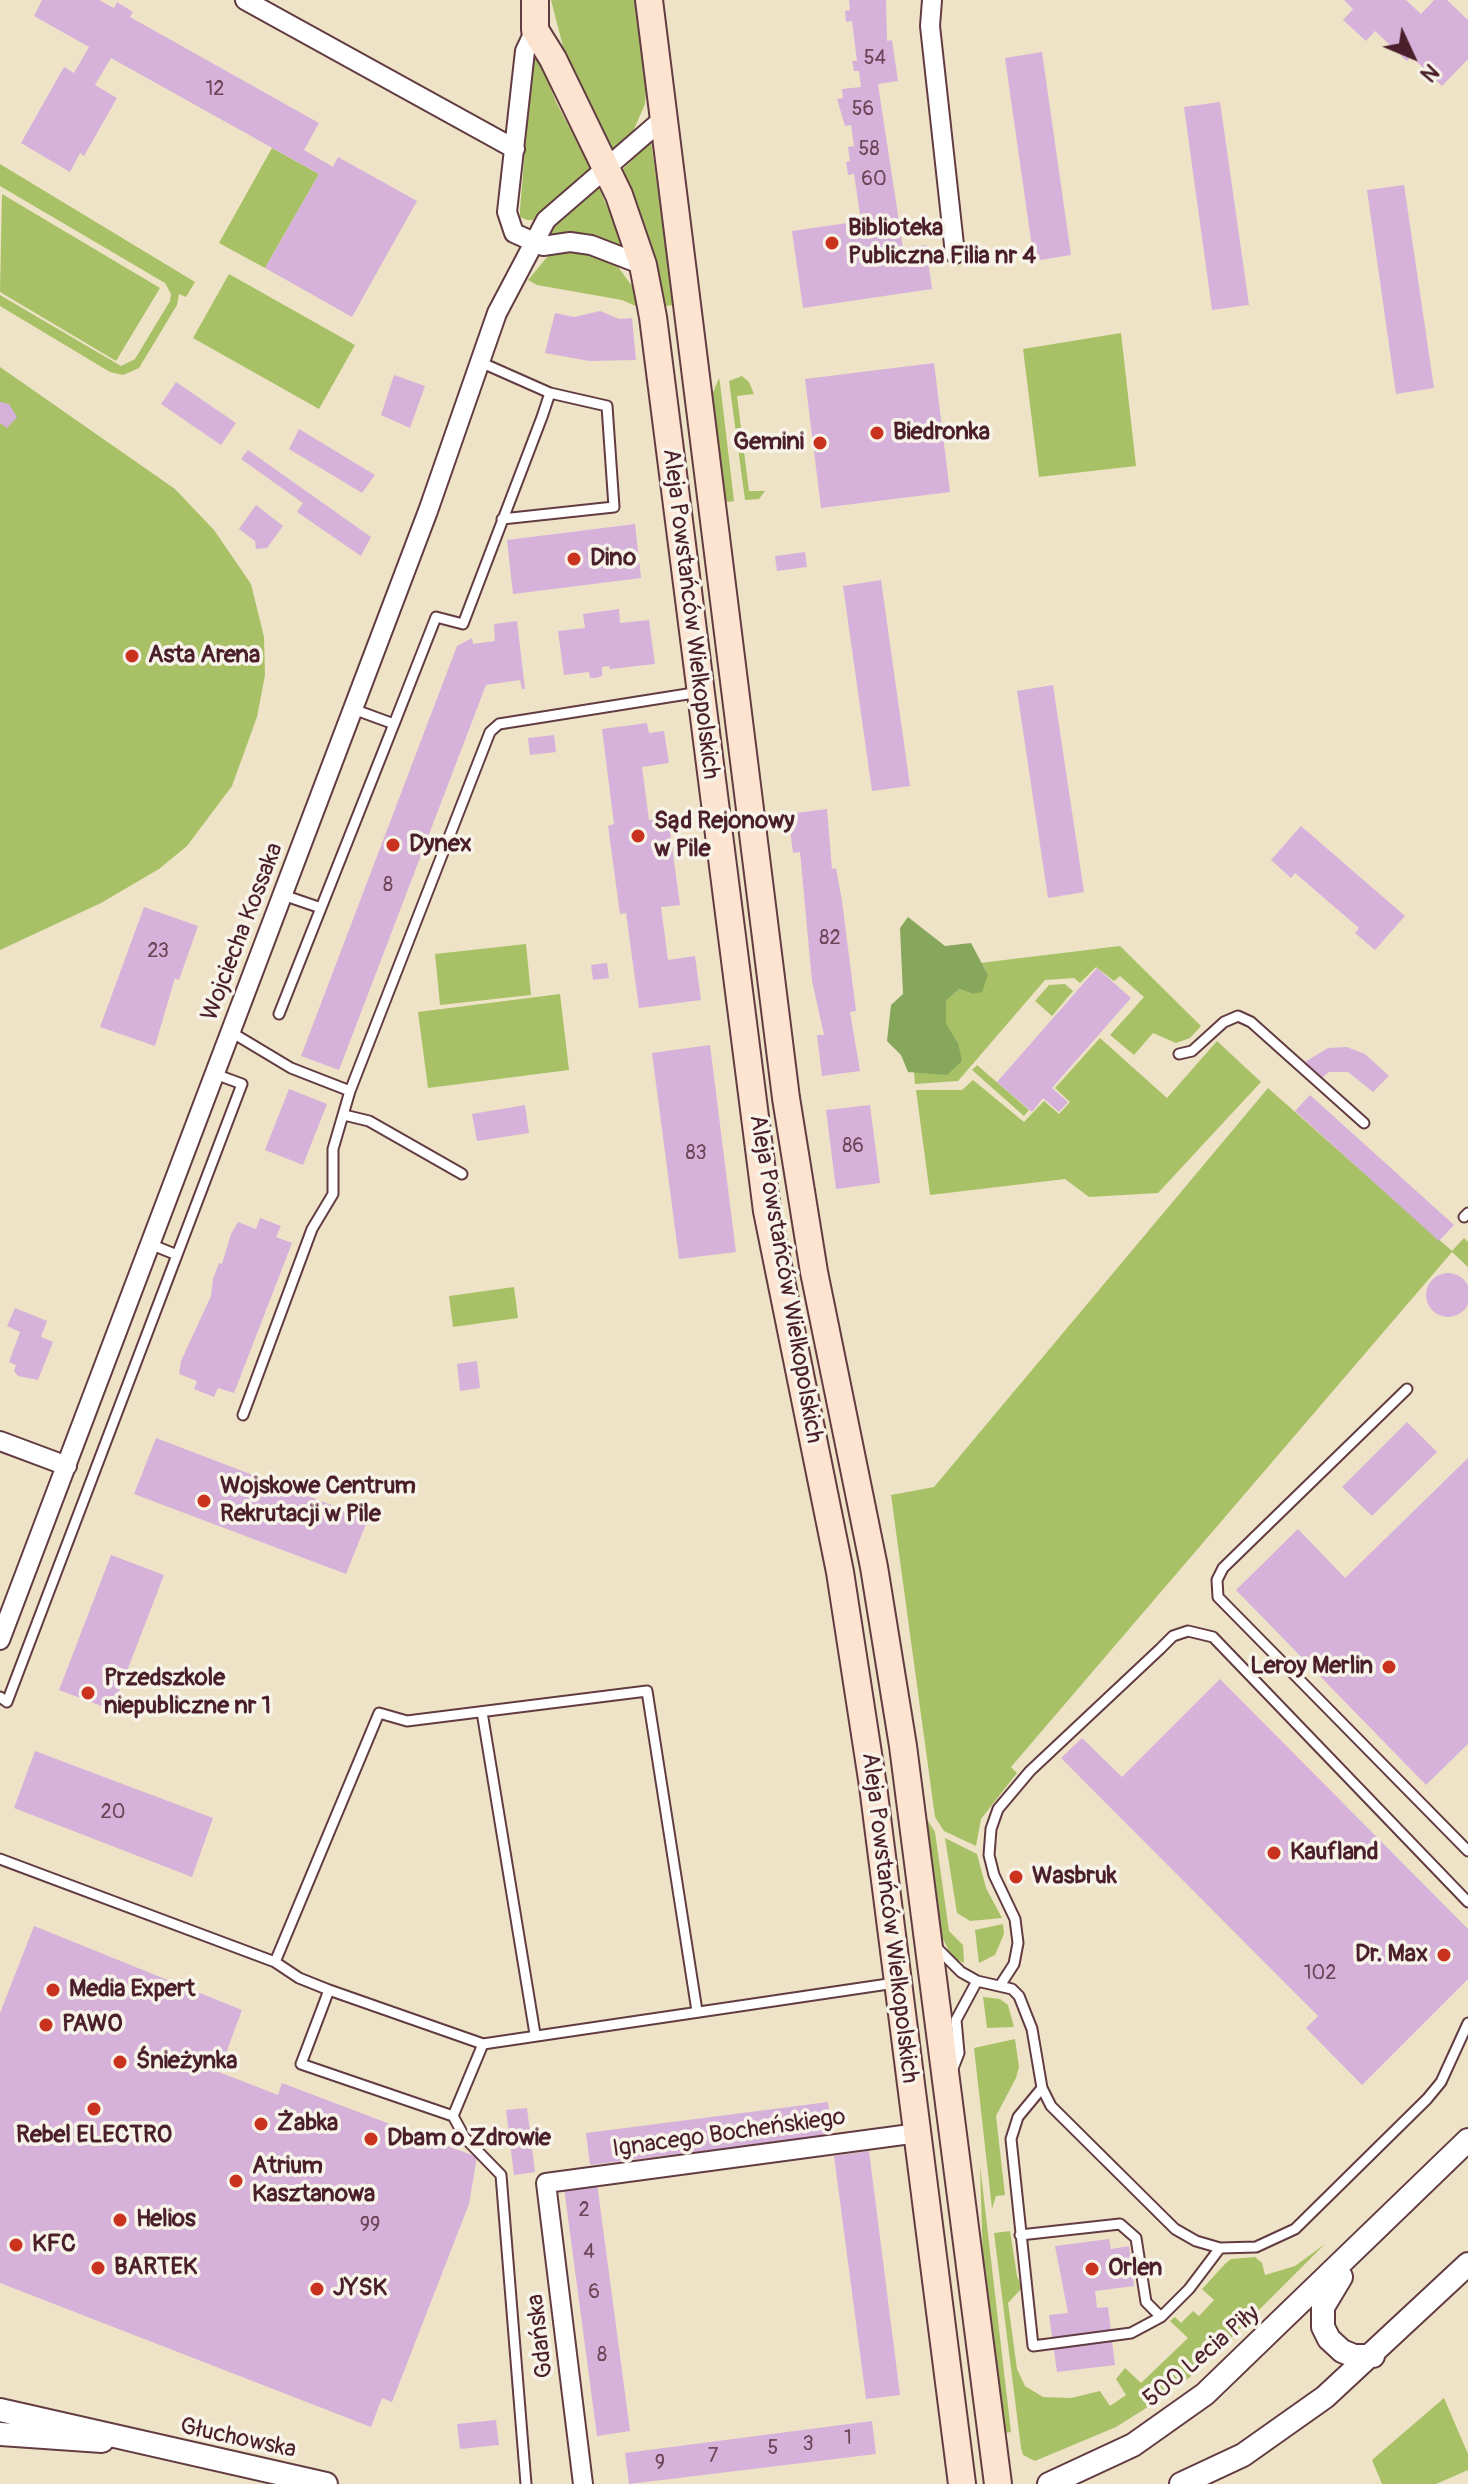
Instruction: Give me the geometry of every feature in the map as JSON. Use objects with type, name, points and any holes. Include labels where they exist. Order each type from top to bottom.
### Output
[{"type":"main road","points":[[535,0],[535,30]]},
{"type":"main road","name":"Aleja Powstańców Wielkopolskich","points":[[649,0],[786,1098],[814,1272],[874,1567],[927,1931],[998,2484]]},
{"type":"main road","name":"Aleja Powstańców Wielkopolskich","points":[[535,30],[553,59],[619,195],[643,265],[653,317],[767,1211],[840,1572],[898,1982],[962,2484]]},
{"type":"street","points":[[245,0],[515,149]]},
{"type":"street","points":[[932,0],[930,26],[955,254]]},
{"type":"street","points":[[535,30],[525,51],[507,212],[514,233],[543,246],[581,242],[643,265]]},
{"type":"street","name":"Wojciecha Kossaka","points":[[0,1640],[450,451],[497,313],[546,220],[664,118]]},
{"type":"street","points":[[0,1441],[67,1466]]},
{"type":"street","name":"Ignacego Bocheńskiego","points":[[546,2183],[918,2133]]},
{"type":"street","name":"500 Lecia Piły","points":[[1049,2484],[1133,2445],[1205,2394],[1468,2140]]},
{"type":"street","name":"Gdańska","points":[[546,2183],[583,2484]]},
{"type":"street","name":"500 Lecia Piły","points":[[1367,2239],[1332,2291],[1322,2318],[1323,2327],[1335,2346],[1354,2356],[1373,2356]]},
{"type":"street","points":[[1181,2484],[1231,2461],[1287,2427],[1373,2356],[1468,2264]]},
{"type":"street","name":"Głuchowska","points":[[0,2410],[79,2425],[139,2444],[326,2484]]},
{"type":"street","name":"Głuchowska","points":[[0,2434],[139,2444]]},
{"type":"lane","points":[[480,362],[550,393],[607,406],[614,507],[502,519]]},
{"type":"lane","points":[[279,1014],[436,617],[463,624],[550,393]]},
{"type":"lane","points":[[243,1415],[312,1229],[333,1194],[333,1149],[350,1091],[492,729],[499,724],[700,692]]},
{"type":"lane","points":[[353,709],[394,724]]},
{"type":"lane","points":[[283,895],[321,908]]},
{"type":"lane","points":[[1179,1054],[1192,1051],[1224,1022],[1238,1016],[1251,1022],[1364,1123]]},
{"type":"lane","points":[[231,1032],[291,1068],[350,1091]]},
{"type":"lane","points":[[0,1697],[7,1702],[242,1084],[215,1074]]},
{"type":"lane","points":[[344,1115],[369,1121],[462,1174]]},
{"type":"lane","points":[[150,1244],[177,1255]]},
{"type":"lane","points":[[1407,1389],[1223,1568],[1217,1580],[1218,1597],[1468,1851]]},
{"type":"lane","points":[[1001,1984],[1013,1968],[1018,1943],[1015,1919],[994,1875],[989,1855],[991,1829],[998,1809],[1030,1771],[1166,1642],[1188,1631],[1213,1637],[1468,1902]]},
{"type":"lane","points":[[275,1962],[379,1713],[407,1721],[647,1691],[697,2011]]},
{"type":"lane","points":[[482,1712],[535,2034]]},
{"type":"lane","points":[[0,1859],[275,1962],[299,1978],[329,1990],[483,2044],[898,1982]]},
{"type":"lane","points":[[927,1931],[942,1955],[977,1981],[1001,1984],[1015,1992],[1026,2007],[1042,2088],[1051,2106],[1169,2223],[1196,2241],[1220,2248],[1256,2247],[1295,2229],[1427,2099],[1441,2082],[1468,2023]]},
{"type":"lane","points":[[946,2084],[959,2053],[956,2020],[977,1981]]},
{"type":"lane","points":[[329,1990],[301,2064],[453,2116],[465,2138],[501,2175],[526,2484]]},
{"type":"lane","points":[[453,2116],[483,2044]]},
{"type":"lane","points":[[1042,2088],[1018,2117],[1012,2134],[1033,2346],[1131,2333],[1161,2317],[1189,2289],[1220,2248]]},
{"type":"lane","points":[[1020,2235],[1120,2224],[1136,2238],[1146,2302],[1161,2317]]},
{"type":"green space","points":[[551,0],[637,0],[647,80],[645,104],[632,134],[612,152],[567,62]]},
{"type":"green space","points":[[537,52],[556,102],[591,168],[533,220],[527,220],[520,217],[520,209],[533,55]]},
{"type":"green space","points":[[651,141],[674,305],[665,306],[654,252],[621,171]]},
{"type":"green space","points":[[272,148],[319,174],[265,268],[219,243]]},
{"type":"green space","points":[[0,164],[195,282],[186,297],[179,294],[177,305],[139,368],[123,375],[110,372],[0,306],[0,295],[121,366],[135,359],[170,301],[171,294],[165,283],[0,186]]},
{"type":"green space","points":[[599,188],[625,247],[587,233],[547,236],[557,222]]},
{"type":"green space","points":[[2,194],[160,288],[116,361],[0,292]]},
{"type":"green space","points":[[574,249],[616,264],[632,286],[638,307],[622,300],[537,285],[528,280],[548,256]]},
{"type":"green space","points":[[229,274],[355,345],[319,409],[193,338]]},
{"type":"green space","points":[[1121,333],[1136,466],[1039,477],[1023,349]]},
{"type":"green space","name":"Asta Arena","points":[[0,367],[175,489],[214,530],[251,584],[264,637],[265,675],[257,717],[232,786],[187,846],[159,869],[101,903],[0,950]]},
{"type":"green space","points":[[742,376],[749,382],[754,394],[737,396],[749,491],[765,491],[759,499],[745,500],[729,381]]},
{"type":"green space","points":[[719,378],[734,501],[728,502],[724,497],[712,395]]},
{"type":"green space","points":[[908,917],[945,946],[971,943],[988,975],[982,992],[973,994],[959,989],[946,1001],[946,1023],[958,1043],[962,1061],[947,1075],[908,1072],[901,1055],[887,1041],[891,1005],[903,994],[900,928]]},
{"type":"green space","points":[[526,944],[531,995],[440,1005],[435,954]]},
{"type":"green space","points":[[1120,946],[1201,1026],[1190,1038],[1176,1043],[1153,1033],[1134,1055],[1110,1035],[1144,997],[1120,976],[1114,981],[1096,967],[1080,983],[1074,978],[1045,980],[958,1081],[915,1084],[914,1072],[922,1072],[958,1043],[946,1023],[946,1001],[959,989],[973,994],[985,968],[980,963]]},
{"type":"green space","points":[[1065,984],[1073,991],[1052,1016],[1035,1001],[1049,985]]},
{"type":"green space","points":[[560,994],[569,1070],[428,1088],[418,1012]]},
{"type":"green space","points":[[1100,1038],[1167,1098],[1217,1041],[1261,1082],[1158,1193],[1089,1197],[1065,1179],[930,1195],[916,1090],[962,1090],[973,1080],[1024,1122],[1044,1101],[1059,1114],[1070,1102],[1055,1088]]},
{"type":"green space","points":[[977,1065],[1029,1110],[1024,1116],[972,1070]]},
{"type":"green space","points":[[1268,1088],[1452,1251],[1464,1238],[1468,1242],[1468,1267],[1452,1252],[1011,1767],[1017,1773],[981,1819],[976,1846],[944,1831],[935,1817],[891,1495],[934,1487]]},
{"type":"green space","points":[[514,1287],[518,1318],[453,1327],[449,1296]]},
{"type":"green space","points":[[926,1818],[935,1832],[949,1931],[963,1945],[964,1963],[952,1957],[941,1935]]},
{"type":"green space","points":[[945,1838],[977,1854],[986,1888],[1002,1918],[970,1921],[957,1913]]},
{"type":"green space","points":[[1003,1924],[1004,1934],[995,1955],[979,1963],[975,1930]]},
{"type":"green space","points":[[983,1997],[1000,1999],[1008,2005],[1014,2027],[987,2028]]},
{"type":"green space","points":[[1015,2039],[1019,2067],[996,2116],[1005,2195],[996,2196],[992,2209],[974,2048]]},
{"type":"green space","points":[[980,2165],[1011,2432],[1005,2433],[983,2264]]},
{"type":"green space","points":[[1010,2231],[1017,2276],[1022,2288],[1008,2303],[1017,2369],[1025,2386],[1043,2397],[1071,2398],[1100,2391],[1110,2406],[1126,2395],[1116,2379],[1125,2368],[1141,2383],[1188,2338],[1170,2321],[1175,2317],[1181,2323],[1193,2311],[1199,2316],[1214,2300],[1202,2289],[1231,2259],[1255,2257],[1262,2263],[1265,2275],[1295,2266],[1325,2244],[1198,2371],[1162,2398],[1116,2427],[1035,2461],[1023,2455],[1021,2448],[994,2233]]},
{"type":"green space","points":[[1444,2398],[1468,2454],[1468,2470],[1436,2484],[1382,2484],[1372,2460]]},
{"type":"building","points":[[42,0],[99,0],[114,8],[117,2],[133,12],[130,17],[319,123],[304,150],[333,167],[338,157],[417,201],[352,317],[265,268],[319,174],[111,58],[95,85],[117,98],[84,156],[80,153],[70,172],[21,143],[64,67],[74,73],[89,47],[34,16]]},
{"type":"building","points":[[849,0],[886,0],[887,41],[892,40],[898,81],[878,84],[903,248],[926,245],[932,289],[803,308],[792,231],[861,221],[854,174],[848,175],[846,162],[850,161],[848,147],[854,146],[851,125],[845,126],[837,99],[843,98],[842,89],[861,87],[859,71],[854,71],[852,61],[857,61],[852,21],[846,22],[845,11],[850,10]]},
{"type":"building","points":[[1344,0],[1406,0],[1421,14],[1434,0],[1447,0],[1468,20],[1468,59],[1442,86],[1411,56],[1407,61],[1375,31],[1366,41],[1343,20],[1353,9]]},
{"type":"building","points":[[1042,52],[1071,255],[1034,261],[1005,58]]},
{"type":"building","points":[[1220,102],[1249,305],[1212,310],[1184,107]]},
{"type":"building","points":[[1404,185],[1434,388],[1396,394],[1367,190]]},
{"type":"building","points":[[600,311],[619,319],[632,318],[636,360],[589,361],[545,353],[555,313],[574,317]]},
{"type":"building","name":"Biedronka","points":[[934,363],[950,492],[821,508],[805,379]]},
{"type":"building","points":[[394,375],[425,386],[410,428],[381,415]]},
{"type":"building","points":[[176,382],[236,423],[221,445],[161,404]]},
{"type":"building","points":[[0,402],[9,404],[17,417],[7,428],[0,423]]},
{"type":"building","points":[[299,429],[375,475],[362,493],[289,449]]},
{"type":"building","points":[[248,450],[371,537],[361,556],[297,512],[303,503],[241,459]]},
{"type":"building","points":[[256,505],[283,526],[267,548],[256,549],[255,541],[239,529]]},
{"type":"building","name":"Dino","points":[[635,524],[641,578],[513,594],[507,540]]},
{"type":"building","points":[[805,552],[807,567],[777,571],[775,556]]},
{"type":"building","points":[[881,580],[910,786],[872,791],[843,586]]},
{"type":"building","points":[[619,609],[620,623],[649,620],[655,664],[610,669],[609,666],[602,667],[602,676],[596,678],[590,678],[589,672],[564,675],[558,631],[585,628],[583,614]]},
{"type":"building","points":[[517,621],[525,689],[522,689],[520,680],[486,685],[339,1070],[301,1056],[457,646],[472,638],[473,644],[495,641],[494,624]]},
{"type":"building","points":[[1053,685],[1084,892],[1048,898],[1017,691]]},
{"type":"building","points":[[647,723],[649,733],[664,731],[669,763],[642,767],[649,820],[668,817],[680,905],[661,907],[668,960],[695,956],[701,1000],[639,1008],[626,913],[620,914],[608,826],[614,824],[602,729]]},
{"type":"building","points":[[554,735],[556,752],[530,755],[528,738]]},
{"type":"building","points":[[827,809],[832,869],[836,868],[842,901],[856,1011],[850,1012],[860,1071],[822,1076],[817,1035],[824,1035],[812,981],[800,852],[793,853],[788,814]]},
{"type":"building","points":[[1301,826],[1405,916],[1375,950],[1355,933],[1359,928],[1295,873],[1291,878],[1271,860]]},
{"type":"building","points":[[144,907],[198,926],[179,980],[175,978],[155,1046],[100,1027]]},
{"type":"building","points":[[607,963],[609,978],[593,980],[591,965]]},
{"type":"building","points":[[1097,968],[1131,998],[1052,1088],[1068,1102],[1059,1112],[1043,1098],[1032,1112],[997,1082]]},
{"type":"building","points":[[710,1045],[736,1252],[679,1259],[652,1053]]},
{"type":"building","points":[[1347,1047],[1365,1054],[1389,1076],[1373,1092],[1348,1072],[1329,1072],[1320,1079],[1303,1063],[1328,1048]]},
{"type":"building","points":[[289,1089],[327,1104],[303,1165],[265,1150]]},
{"type":"building","points":[[1310,1095],[1454,1225],[1439,1241],[1295,1111]]},
{"type":"building","points":[[525,1105],[529,1133],[477,1141],[472,1114]]},
{"type":"building","points":[[870,1105],[880,1183],[836,1189],[826,1110]]},
{"type":"building","points":[[260,1218],[281,1226],[276,1237],[292,1243],[234,1393],[218,1388],[214,1397],[194,1389],[197,1381],[179,1374],[181,1361],[211,1296],[213,1279],[219,1263],[222,1264],[231,1234],[238,1222],[256,1229]]},
{"type":"building","points":[[1448,1273],[1464,1279],[1470,1295],[1464,1311],[1448,1317],[1432,1311],[1426,1295],[1432,1279]]},
{"type":"building","points":[[15,1308],[47,1321],[41,1337],[53,1342],[38,1380],[18,1376],[14,1371],[16,1365],[9,1362],[20,1332],[7,1326]]},
{"type":"building","points":[[477,1361],[480,1388],[460,1391],[457,1364]]},
{"type":"building","points":[[1407,1422],[1437,1452],[1372,1516],[1342,1487]]},
{"type":"building","points":[[156,1438],[368,1519],[346,1574],[134,1494]]},
{"type":"building","name":"Leroy Merlin","points":[[1468,1458],[1468,1744],[1426,1785],[1236,1590],[1298,1529],[1345,1578]]},
{"type":"building","points":[[111,1555],[164,1575],[112,1710],[59,1690]]},
{"type":"building","name":"Kaufland","points":[[1220,1679],[1468,1929],[1468,1979],[1362,2085],[1306,2028],[1318,2016],[1061,1758],[1082,1738],[1122,1777]]},
{"type":"building","points":[[35,1751],[213,1818],[192,1877],[14,1808]]},
{"type":"building","name":"Atrium Kasztanowa","points":[[34,1926],[242,2010],[219,2072],[278,2095],[282,2083],[477,2157],[469,2204],[392,2402],[382,2398],[371,2427],[0,2283],[0,2013]]},
{"type":"building","points":[[828,2102],[832,2135],[590,2165],[586,2133]]},
{"type":"building","points":[[527,2108],[535,2172],[514,2175],[506,2110]]},
{"type":"building","points":[[869,2151],[900,2395],[866,2399],[834,2156]]},
{"type":"building","points":[[597,2183],[630,2431],[597,2436],[564,2188]]},
{"type":"building","points":[[1109,2239],[1111,2249],[1129,2246],[1134,2286],[1095,2291],[1097,2308],[1108,2307],[1115,2365],[1057,2372],[1049,2315],[1068,2313],[1055,2246]]},
{"type":"building","points":[[496,2420],[499,2445],[460,2449],[457,2424]]},
{"type":"building","points":[[872,2421],[876,2454],[629,2484],[625,2453]]},
{"type":"place","name":"Biblioteka Publiczna Filia nr 4","points":[[832,243]]},
{"type":"place","name":"Biedronka","points":[[877,433]]},
{"type":"place","name":"Gemini","points":[[820,443]]},
{"type":"place","name":"Dino","points":[[574,559]]},
{"type":"place","name":"Asta Arena","points":[[132,656]]},
{"type":"place","name":"Sąd Rejonowy w Pile","points":[[638,836]]},
{"type":"place","name":"Dynex","points":[[393,845]]},
{"type":"place","name":"Wojskowe Centrum Rekrutacji w Pile","points":[[204,1501]]},
{"type":"place","name":"Leroy Merlin","points":[[1389,1667]]},
{"type":"place","name":"Przedszkole niepubliczne nr 1","points":[[88,1693]]},
{"type":"place","name":"Kaufland","points":[[1274,1853]]},
{"type":"place","name":"Wasbruk","points":[[1016,1877]]},
{"type":"place","name":"Dr. Max","points":[[1444,1955]]},
{"type":"place","name":"Media Expert","points":[[53,1990]]},
{"type":"place","name":"PAWO","points":[[46,2025]]},
{"type":"place","name":"Śnieżynka","points":[[120,2062]]},
{"type":"place","name":"Rebel ELECTRO","points":[[94,2109]]},
{"type":"place","name":"Żabka","points":[[261,2124]]},
{"type":"place","name":"Dbam o Zdrowie","points":[[371,2139]]},
{"type":"place","name":"Atrium Kasztanowa","points":[[236,2181]]},
{"type":"place","name":"Helios","points":[[120,2220]]},
{"type":"place","name":"KFC","points":[[16,2245]]},
{"type":"place","name":"BARTEK","points":[[98,2268]]},
{"type":"place","name":"Orlen","points":[[1092,2269]]},
{"type":"place","name":"JYSK","points":[[317,2289]]}]
